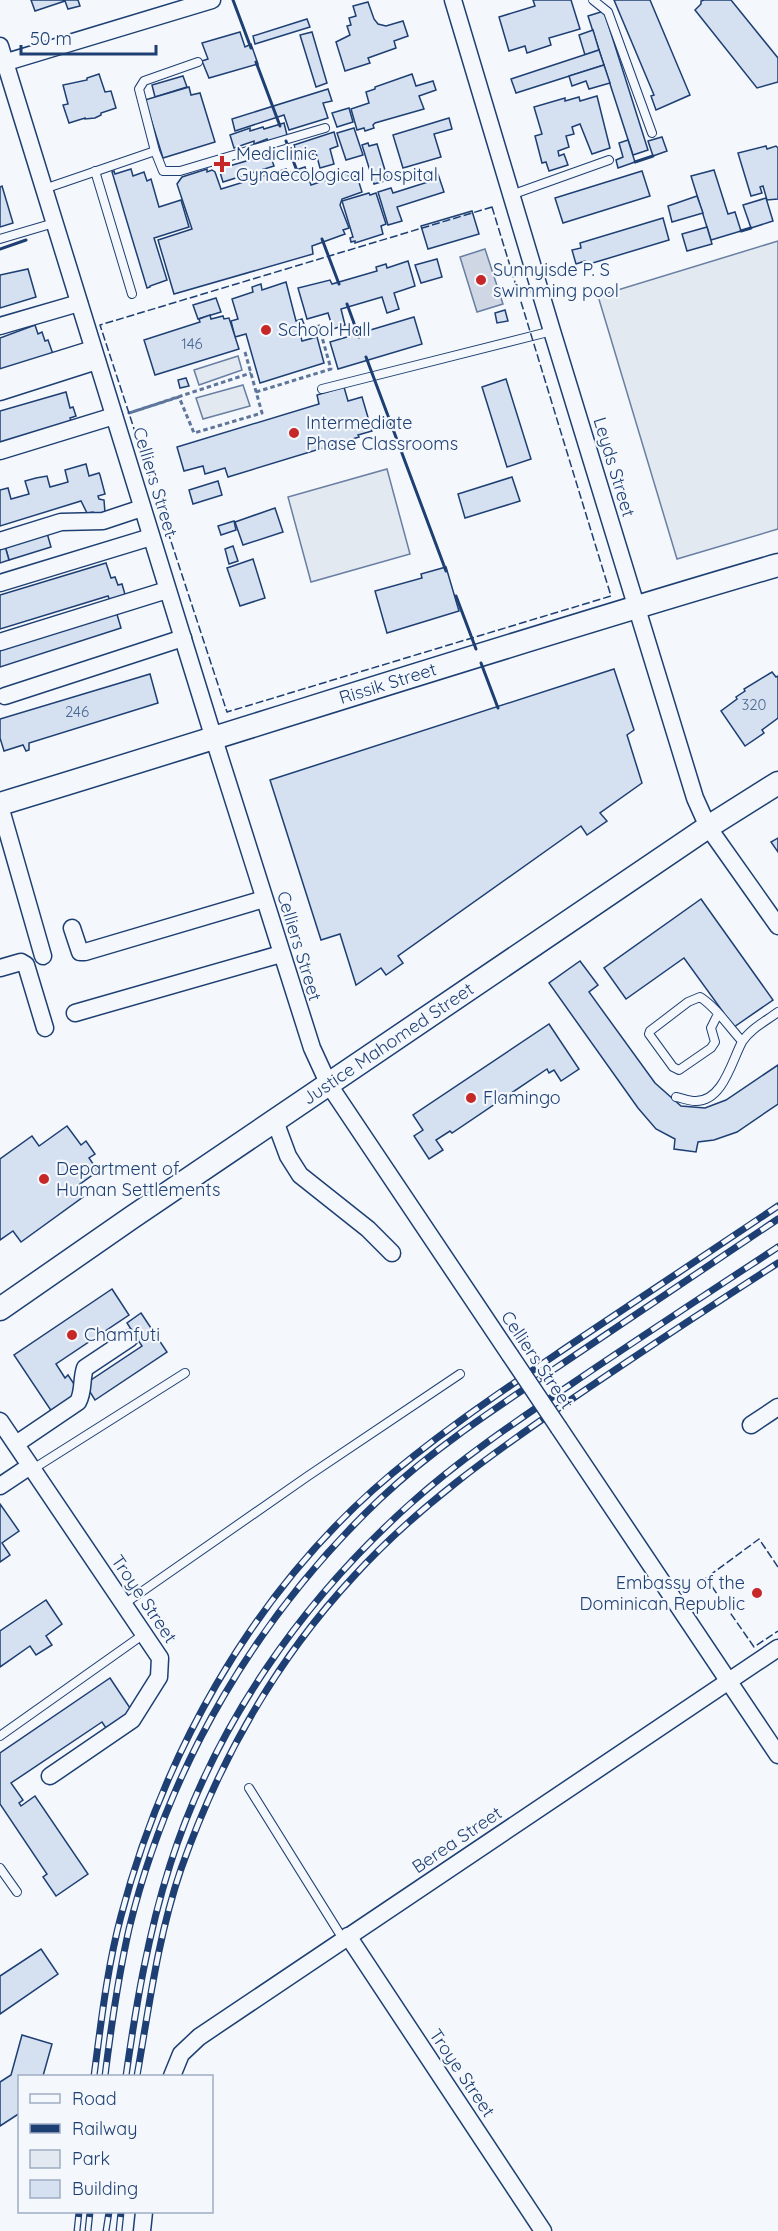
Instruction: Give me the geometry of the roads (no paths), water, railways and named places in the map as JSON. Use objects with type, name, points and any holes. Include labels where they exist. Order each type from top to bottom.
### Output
[{"type":"main road","name":"Rissik Street","points":[[0,805],[636,606],[778,565]]},
{"type":"main road","name":"Justice Mahomed Street","points":[[0,1309],[708,827],[778,783]]},
{"type":"street","points":[[2,58],[212,0]]},
{"type":"street","name":"Leyds Street","points":[[453,0],[695,798],[708,827],[778,926]]},
{"type":"street","name":"Celliers Street","points":[[2,58],[307,1037],[329,1085],[778,1755]]},
{"type":"street","points":[[0,314],[77,297]]},
{"type":"street","points":[[0,326],[77,297]]},
{"type":"street","points":[[0,378],[95,355]]},
{"type":"street","points":[[0,392],[95,355]]},
{"type":"street","points":[[0,451],[114,416]]},
{"type":"street","points":[[0,541],[61,522],[103,521],[142,508]]},
{"type":"street","points":[[0,583],[151,537]]},
{"type":"street","points":[[0,642],[168,590]]},
{"type":"street","points":[[5,696],[183,638]]},
{"type":"street","points":[[0,805],[43,956]]},
{"type":"street","points":[[72,928],[77,948],[80,952],[84,952],[264,899]]},
{"type":"street","points":[[75,1013],[281,954]]},
{"type":"street","points":[[0,968],[21,962],[26,965],[45,1028]]},
{"type":"street","points":[[275,1121],[288,1156],[300,1175],[368,1229],[392,1253]]},
{"type":"street","points":[[16,1444],[78,1402],[83,1392],[81,1384],[85,1368],[130,1338]]},
{"type":"street","points":[[751,1425],[778,1407]]},
{"type":"street","name":"Troye Street","points":[[0,1421],[160,1658],[159,1677],[132,1720],[50,1776]]},
{"type":"street","points":[[0,1486],[32,1468]]},
{"type":"street","name":"Berea Street","points":[[172,2075],[181,2054],[193,2042],[778,1648]]},
{"type":"street","name":"Troye Street","points":[[346,1938],[543,2231]]},
{"type":"street","points":[[142,2231],[144,2213]]},
{"type":"lane","points":[[593,0],[608,12],[652,133]]},
{"type":"lane","points":[[198,62],[144,81],[140,86],[139,93],[154,151],[163,171],[180,171],[325,128]]},
{"type":"lane","points":[[44,189],[154,151]]},
{"type":"lane","points":[[511,195],[609,160]]},
{"type":"lane","points":[[95,171],[132,294]]},
{"type":"lane","points":[[0,239],[54,223]]},
{"type":"lane","points":[[322,389],[552,331]]},
{"type":"lane","points":[[718,1014],[711,1028],[715,1042],[711,1048],[679,1070],[674,1067],[649,1034],[650,1030],[688,1002],[700,997],[706,1001],[718,1014],[742,1041]]},
{"type":"lane","points":[[676,1097],[695,1101],[705,1099],[723,1084],[742,1041],[750,1032],[778,1012]]},
{"type":"lane","points":[[32,1468],[185,1373]]},
{"type":"lane","points":[[124,1604],[460,1374]]},
{"type":"lane","points":[[0,1736],[144,1634]]},
{"type":"lane","points":[[249,1788],[346,1938]]},
{"type":"lane","points":[[0,1868],[17,1892]]},
{"type":"railway","points":[[94,2075],[116,1936],[139,1856],[161,1798],[186,1740],[216,1685],[250,1631],[287,1581],[328,1534],[373,1490],[420,1451],[519,1379],[778,1206]]},
{"type":"railway","points":[[105,2075],[115,2002],[129,1929],[146,1868],[168,1809],[223,1696],[257,1643],[295,1592],[336,1544],[380,1499],[444,1445],[778,1219]]},
{"type":"railway","points":[[126,2075],[155,1917],[170,1865],[189,1814],[211,1764],[237,1715],[298,1624],[370,1542],[448,1472],[529,1413],[778,1247]]},
{"type":"railway","points":[[137,2075],[166,1920],[181,1869],[213,1789],[232,1751],[252,1714],[299,1642],[326,1608],[378,1551],[457,1482],[595,1383],[778,1263]]},
{"type":"railway","points":[[77,2231],[79,2213]]},
{"type":"railway","points":[[88,2231],[90,2213]]},
{"type":"railway","points":[[106,2231],[109,2213]]},
{"type":"railway","points":[[119,2231],[121,2213]]},
{"type":"place","name":"Mediclinic Gynaecological Hospital","points":[[222,164]]},
{"type":"place","name":"Sunnyisde P. S swimming pool","points":[[481,280]]},
{"type":"place","name":"School Hall","points":[[266,330]]},
{"type":"place","name":"Intermediate Phase Classrooms","points":[[294,433]]},
{"type":"place","name":"Flamingo","points":[[471,1098]]},
{"type":"place","name":"Department of Human Settlements","points":[[44,1179]]},
{"type":"place","name":"Chamfuti","points":[[72,1335]]},
{"type":"place","name":"Embassy of the Dominican Republic","points":[[757,1593]]}]
